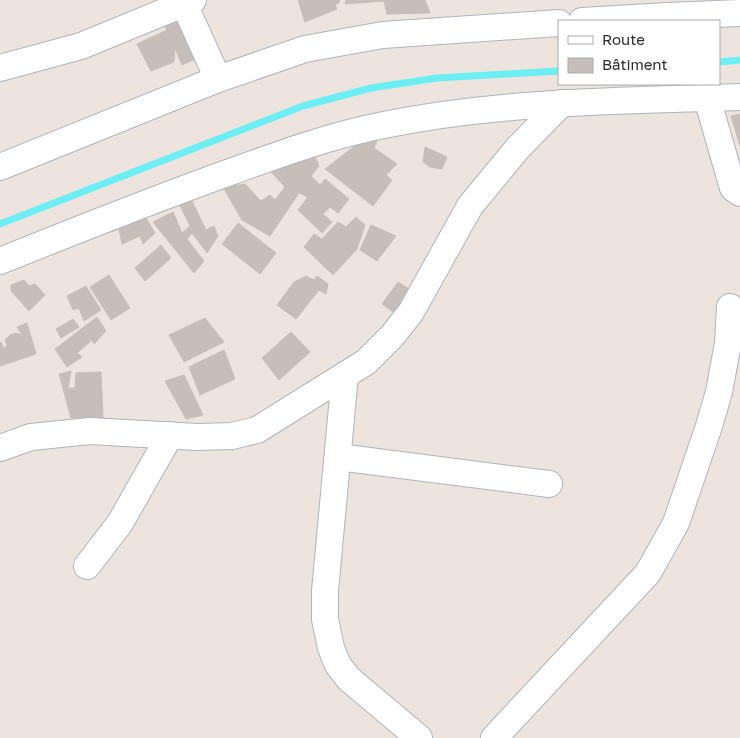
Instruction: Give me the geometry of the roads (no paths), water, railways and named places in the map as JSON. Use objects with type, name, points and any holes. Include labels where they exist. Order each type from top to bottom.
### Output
[{"type":"street","points":[[0,68],[81,46],[186,1],[218,79]]},
{"type":"street","points":[[588,20],[663,8],[740,13]]},
{"type":"street","points":[[0,167],[218,79],[305,49],[383,35],[558,23]]},
{"type":"street","points":[[0,261],[150,200],[305,145],[382,125],[448,113],[562,103],[740,97]]},
{"type":"street","points":[[707,98],[733,188],[740,193]]},
{"type":"street","points":[[0,448],[31,437],[90,431],[197,438],[232,436],[257,430],[366,362],[392,336],[411,312],[470,206],[517,149],[562,103]]},
{"type":"street","points":[[494,738],[648,573],[663,548],[676,523],[719,392],[728,343],[730,307]]},
{"type":"street","points":[[345,375],[325,591],[325,619],[331,648],[338,665],[349,679],[419,738]]},
{"type":"street","points":[[87,566],[128,511],[170,435]]},
{"type":"street","points":[[338,457],[549,484]]},
{"type":"waterway","points":[[720,62],[740,60]]},
{"type":"waterway","points":[[0,224],[303,106],[371,88],[437,78],[558,71]]}]
